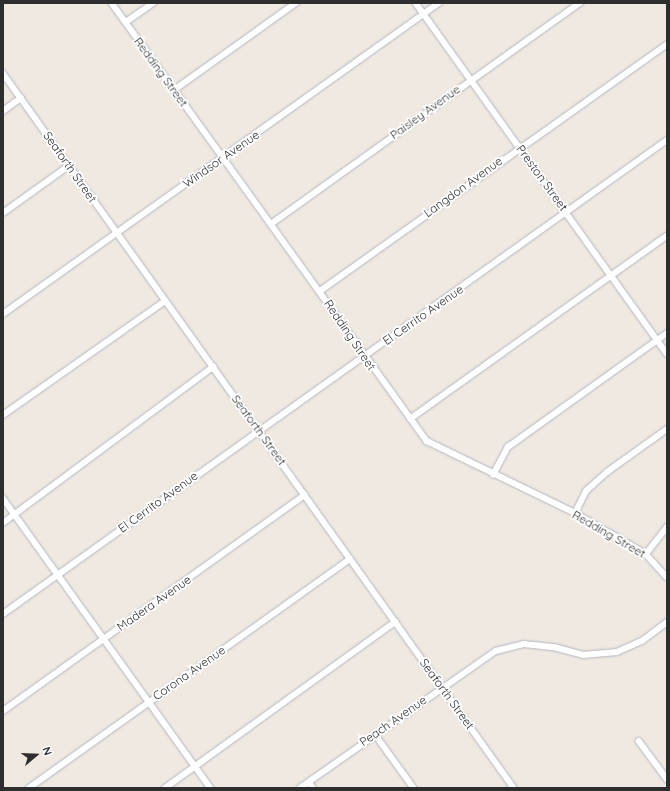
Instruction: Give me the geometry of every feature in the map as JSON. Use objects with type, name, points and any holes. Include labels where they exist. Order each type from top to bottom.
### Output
[{"type":"street","name":"Redding Street","points":[[112,3],[223,159],[320,291],[364,357],[427,442],[493,475],[575,513],[646,554],[667,577]]},
{"type":"street","points":[[126,22],[153,3]]},
{"type":"street","points":[[174,90],[296,3]]},
{"type":"street","name":"Preston Street","points":[[416,3],[667,353]]},
{"type":"street","name":"Windsor Avenue","points":[[3,314],[223,159],[439,3]]},
{"type":"street","name":"Paisley Avenue","points":[[271,224],[471,79],[580,3]]},
{"type":"street","name":"Langdon Avenue","points":[[320,291],[520,146],[667,44]]},
{"type":"street","name":"Seaforth Street","points":[[3,73],[514,788]]},
{"type":"street","points":[[3,111],[21,98]]},
{"type":"street","name":"El Cerrito Avenue","points":[[3,614],[258,430],[364,357],[667,140]]},
{"type":"street","points":[[3,213],[70,165]]},
{"type":"street","points":[[410,419],[667,236]]},
{"type":"street","points":[[3,415],[165,301]]},
{"type":"street","points":[[493,475],[508,447],[667,333]]},
{"type":"street","points":[[3,523],[213,367]]},
{"type":"street","points":[[575,513],[586,491],[607,472],[667,430]]},
{"type":"street","name":"Madera Avenue","points":[[3,711],[305,495]]},
{"type":"street","points":[[3,498],[211,788]]},
{"type":"street","points":[[646,554],[667,527]]},
{"type":"street","name":"Corona Avenue","points":[[28,788],[350,559]]},
{"type":"street","points":[[165,788],[395,622]]},
{"type":"street","name":"Peach Avenue","points":[[300,788],[442,687],[496,651],[524,644],[554,648],[583,655],[617,652],[642,641],[667,622]]},
{"type":"street","points":[[375,734],[414,788]]},
{"type":"street","points":[[639,741],[667,779]]},
{"type":"street","points":[[308,782],[313,788]]}]
